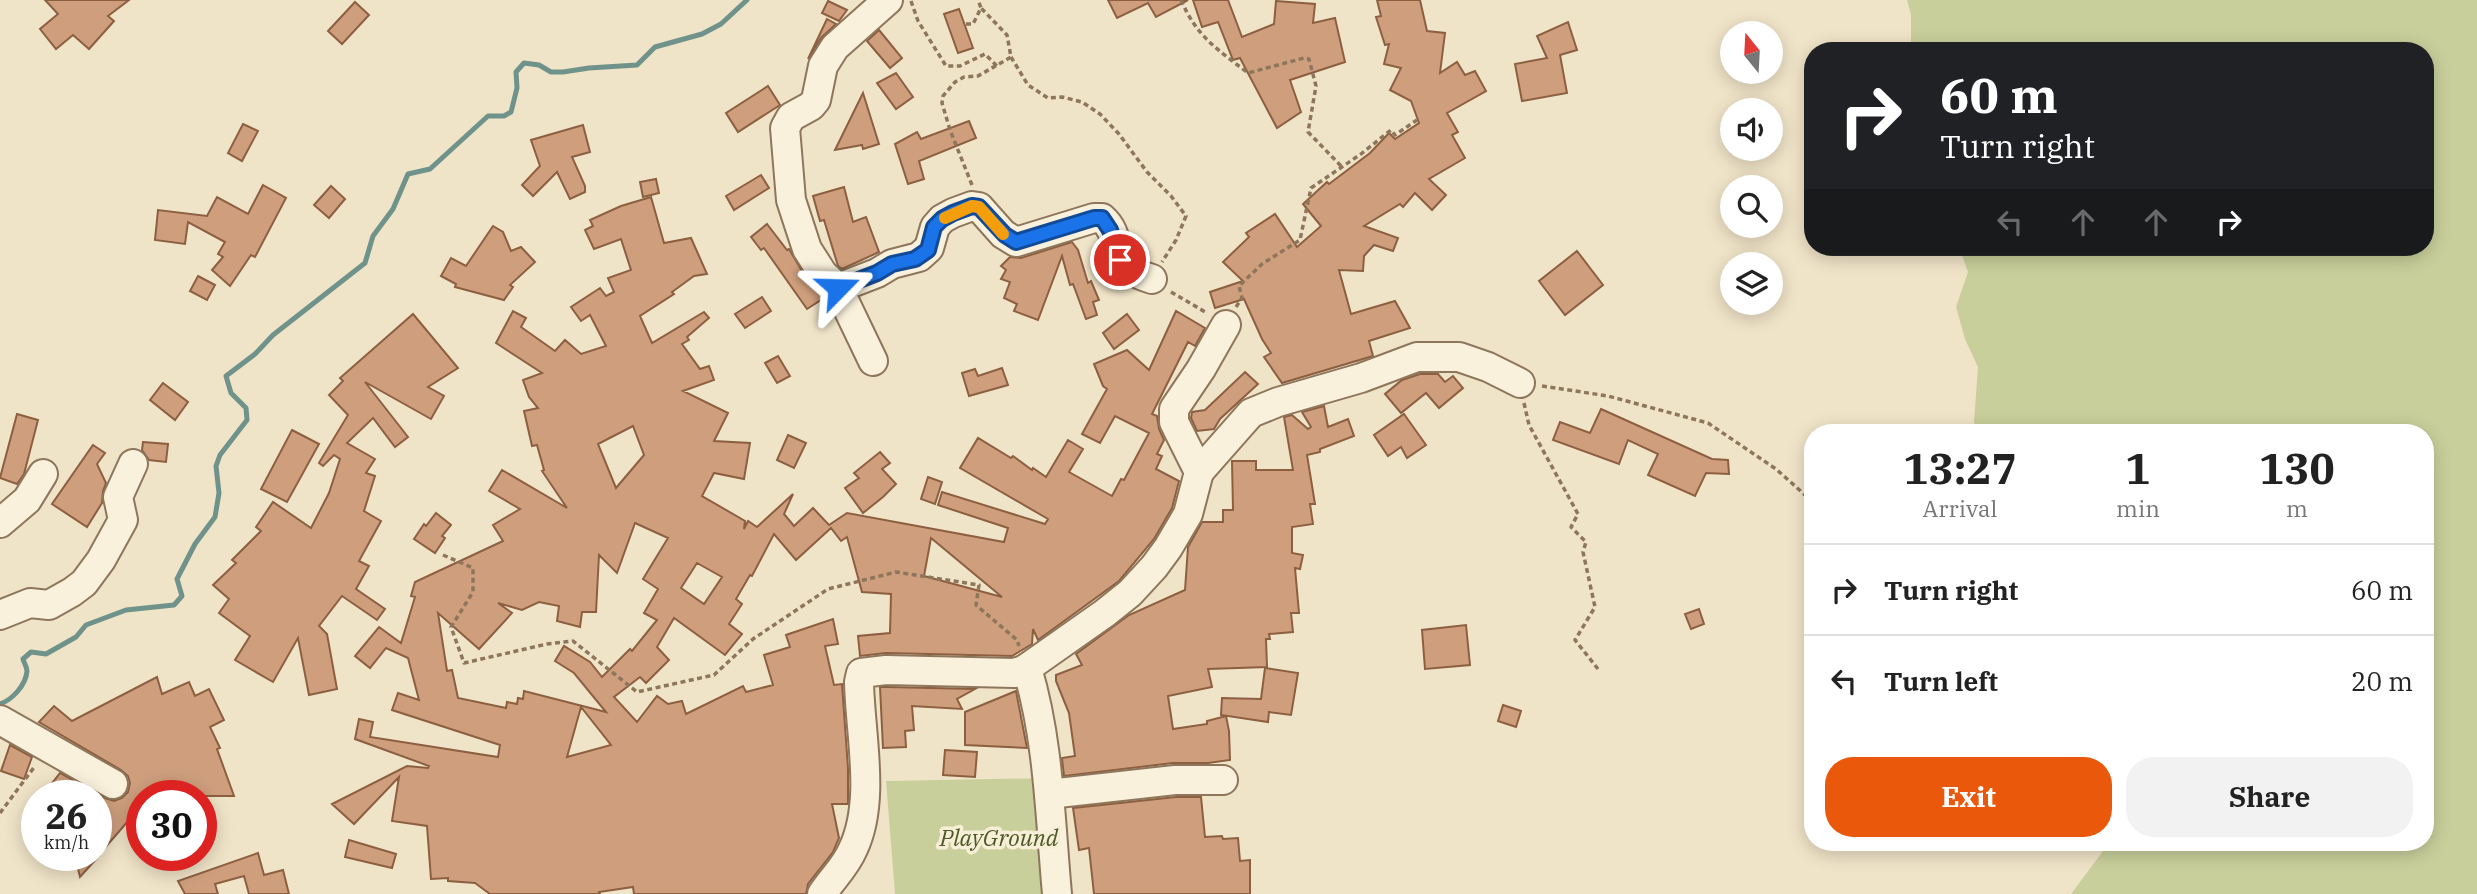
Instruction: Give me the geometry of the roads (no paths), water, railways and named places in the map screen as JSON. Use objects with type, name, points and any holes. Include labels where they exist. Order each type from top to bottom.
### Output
[{"type":"street","points":[[873,361],[838,288],[814,262],[798,223],[790,187],[785,128],[787,121],[816,100],[823,66],[835,47],[888,0]]},
{"type":"street","points":[[838,288],[877,273],[892,264],[919,257],[929,247],[932,232],[938,223],[953,213],[972,206],[979,207],[1005,235],[1016,242],[1094,218],[1102,218],[1110,230],[1123,265],[1152,279]]},
{"type":"street","points":[[1199,472],[1174,422],[1174,409],[1201,369],[1226,324]]},
{"type":"street","points":[[822,894],[849,858],[864,817],[859,682],[861,673],[886,670],[1020,673],[1105,613],[1130,593],[1154,567],[1185,521],[1199,472],[1251,413],[1425,356],[1459,358],[1488,367],[1520,383]]},
{"type":"street","points":[[0,615],[30,603],[52,604],[83,583],[101,561],[123,520],[119,492],[133,464]]},
{"type":"street","points":[[0,523],[27,499],[43,474]]},
{"type":"street","points":[[1027,668],[1041,727],[1057,894]]},
{"type":"street","points":[[7,724],[113,784]]},
{"type":"street","points":[[1049,794],[1175,780],[1223,780]]},
{"type":"waterway","points":[[0,704],[21,687],[27,671],[23,659],[31,652],[46,654],[76,637],[86,625],[126,610],[174,605],[182,596],[177,579],[195,544],[215,517],[219,493],[216,466],[220,455],[247,420],[246,408],[231,393],[226,376],[255,354],[273,335],[365,263],[373,236],[393,209],[408,174],[430,169],[488,116],[504,116],[511,112],[517,88],[516,72],[524,63],[539,65],[551,72],[637,65],[655,47],[702,34],[721,24],[747,0]]},
{"type":"park label","name":"PlayGround","points":[[999,837]]}]
